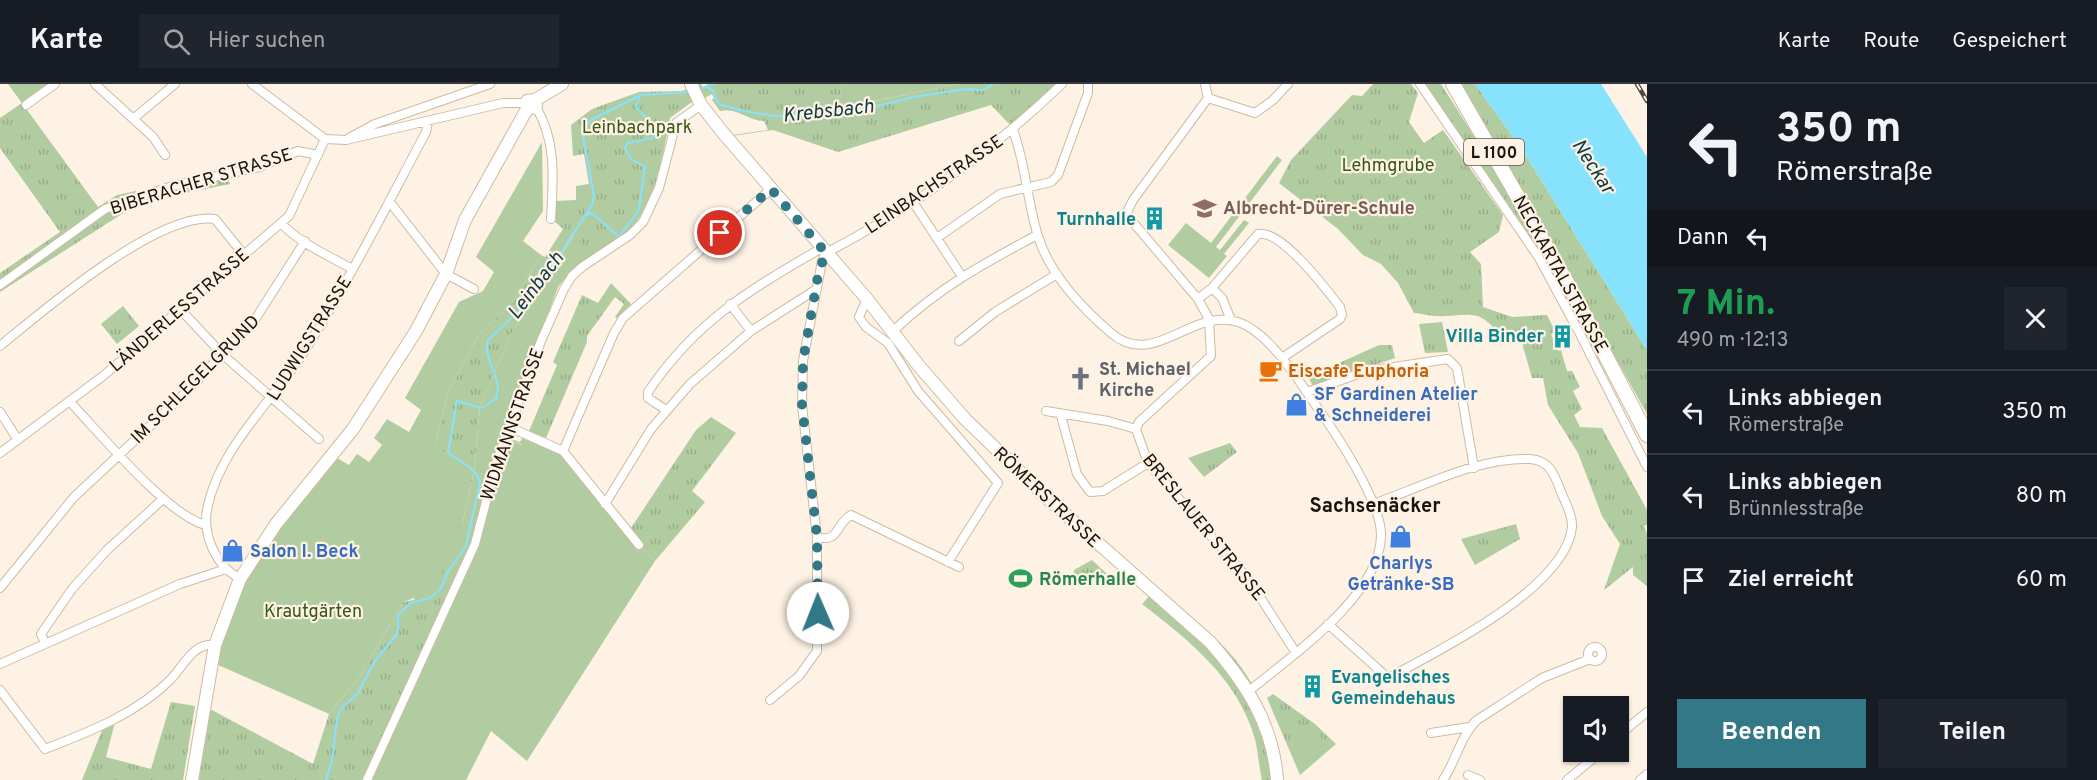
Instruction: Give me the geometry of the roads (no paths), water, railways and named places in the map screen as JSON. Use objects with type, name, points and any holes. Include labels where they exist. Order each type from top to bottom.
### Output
[{"type":"main road","points":[[192,780],[215,645],[240,579],[276,524],[353,429],[416,331],[446,274],[465,220],[531,105],[562,84]]},
{"type":"main road","name":"NECKARTALSTRASSE","points":[[1454,84],[1573,293],[1647,435]]},
{"type":"main road","name":"RÖMERSTRASSE","points":[[695,93],[771,189],[867,298],[919,366],[965,419],[1047,498],[1210,642],[1249,691],[1268,731],[1277,780]]},
{"type":"street","points":[[26,105],[55,84]]},
{"type":"street","points":[[95,84],[153,137],[165,155]]},
{"type":"street","points":[[134,119],[175,84]]},
{"type":"street","points":[[252,84],[325,139],[346,140],[503,103],[531,105],[548,129],[552,149],[551,219]]},
{"type":"street","points":[[346,140],[358,131],[375,124],[490,84]]},
{"type":"street","name":"LEINBACHSTRASSE","points":[[666,410],[648,398],[648,392],[678,350],[730,304],[759,284],[913,202],[1013,130],[1062,84]]},
{"type":"street","points":[[937,238],[1000,194],[1051,182],[1058,175],[1088,93],[1088,84]]},
{"type":"street","points":[[1046,411],[1061,416],[1108,421],[1136,429],[1139,422],[1207,362],[1212,349],[1209,319],[1198,299],[1126,214],[1133,200],[1208,98],[1205,84]]},
{"type":"street","points":[[1208,98],[1255,113],[1273,100],[1288,84]]},
{"type":"street","points":[[1420,84],[1539,258],[1580,332],[1647,467]]},
{"type":"street","name":"WIDMANNSTRASSE","points":[[367,780],[475,544],[491,478],[541,341],[564,289],[582,267],[630,236],[643,222],[659,188],[676,123],[695,93]]},
{"type":"street","name":"LUDWIGSTRASSE","points":[[205,525],[207,506],[217,477],[238,439],[273,398],[304,351],[389,201],[426,132],[428,122]]},
{"type":"street","points":[[1013,130],[1028,187],[1037,235],[1057,274],[1092,315],[1128,344],[1155,345],[1209,319],[1240,322],[1256,332],[1282,358],[1307,392],[1330,426],[1373,504],[1382,534],[1377,556],[1355,596],[1328,624],[1249,691]]},
{"type":"street","name":"LÄNDERLESSTRASSE","points":[[0,453],[69,401],[289,216],[325,139]]},
{"type":"street","name":"BIBERACHER STRASSE","points":[[0,285],[105,209],[172,186],[259,167],[298,151],[318,155]]},
{"type":"street","points":[[563,452],[614,333],[623,318],[771,189]]},
{"type":"street","points":[[389,201],[446,274],[474,289]]},
{"type":"street","points":[[913,202],[961,276]]},
{"type":"street","points":[[0,346],[81,280],[129,249],[173,227],[203,217],[215,219],[244,255]]},
{"type":"street","points":[[281,223],[293,236],[352,269]]},
{"type":"street","points":[[1198,299],[1212,288],[1258,234],[1276,238],[1299,258],[1340,307],[1342,315],[1340,319],[1282,358]]},
{"type":"street","points":[[893,331],[921,305],[961,276],[1037,235]]},
{"type":"street","name":"IM SCHLEGELGRUND","points":[[0,588],[67,504],[223,355],[254,321],[305,241]]},
{"type":"street","points":[[770,700],[799,676],[817,651],[817,537],[802,405],[803,361],[824,250]]},
{"type":"street","points":[[959,341],[995,312],[1057,274]]},
{"type":"street","points":[[1212,288],[1222,298],[1228,320]]},
{"type":"street","points":[[605,504],[651,429],[690,384],[751,331],[815,290]]},
{"type":"street","name":"RÖMERSTRASSE","points":[[867,298],[859,317],[866,327],[888,342],[918,391],[998,483],[948,562]]},
{"type":"street","points":[[730,304],[751,331]]},
{"type":"street","points":[[180,309],[223,355],[319,439]]},
{"type":"street","points":[[1307,392],[1367,371],[1448,359],[1457,368],[1474,468]]},
{"type":"street","points":[[69,401],[163,499],[193,521],[205,525],[209,542],[226,569],[240,579]]},
{"type":"street","points":[[0,412],[18,440]]},
{"type":"street","points":[[1061,416],[1077,474],[1090,492],[1103,492],[1148,464]]},
{"type":"street","points":[[509,427],[563,452],[639,545]]},
{"type":"street","name":"BRESLAUER STRASSE","points":[[1136,429],[1148,464],[1248,580],[1296,652]]},
{"type":"street","points":[[1328,624],[1388,678],[1505,611],[1542,577],[1570,538],[1572,524],[1557,481],[1546,463],[1539,460],[1522,459],[1474,468],[1373,504]]},
{"type":"street","points":[[45,643],[40,634],[72,589],[106,550],[163,499]]},
{"type":"street","points":[[817,537],[826,540],[834,536],[846,518],[851,515],[959,567]]},
{"type":"street","points":[[0,664],[180,584],[226,569]]},
{"type":"street","points":[[0,690],[45,750],[133,709],[171,679],[197,648],[215,645]]},
{"type":"street","points":[[1431,734],[1469,727],[1533,683],[1590,659]]},
{"type":"street","points":[[1629,727],[1647,712]]},
{"type":"street","points":[[1443,780],[1455,761],[1469,727]]},
{"type":"street","points":[[1567,780],[1589,762]]},
{"type":"street","points":[[1640,780],[1647,774]]},
{"type":"street","points":[[1468,775],[1480,780]]},
{"type":"water","name":"Neckar","points":[[1475,84],[1601,84],[1647,157],[1647,350],[1521,148]]},
{"type":"waterway","name":"Leinbach","points":[[697,90],[714,84]]},
{"type":"waterway","name":"Krebsbach","points":[[707,86],[715,93],[714,97],[721,105],[773,116],[795,116],[857,111],[914,97],[966,89],[984,90],[993,84]]},
{"type":"waterway","name":"Leinbach","points":[[326,780],[332,760],[337,719],[341,709],[358,693],[374,662],[398,633],[398,615],[411,603],[430,598],[440,590],[448,572],[466,546],[480,482],[471,469],[448,453],[457,401],[481,408],[496,399],[497,383],[488,355],[488,340],[523,307],[539,279],[554,263],[592,205],[594,196],[582,131],[589,121],[641,95],[689,92]]},
{"type":"waterway","name":"Leinbach","points":[[586,215],[592,213],[619,237],[639,210],[645,167],[631,159],[625,149],[627,143],[653,138],[649,121],[636,107],[640,96]]},
{"type":"railway","points":[[1637,84],[1647,101]]},
{"type":"place","name":"Albrecht-Dürer-Schule","points":[[1205,208]]},
{"type":"place","name":"Turnhalle","points":[[1154,219]]},
{"type":"place","name":"Villa Binder","points":[[1562,336]]},
{"type":"place","name":"Eiscafe Euphoria","points":[[1270,371]]},
{"type":"place","name":"St. Michael Kirche","points":[[1081,379]]},
{"type":"place","name":"SF Gardinen Atelier & Schneiderei","points":[[1296,404]]},
{"type":"place","name":"Charlys Getränke-SB","points":[[1401,537]]},
{"type":"place","name":"Salon I. Beck","points":[[232,551]]},
{"type":"place","name":"Römerhalle","points":[[1021,579]]},
{"type":"place","name":"Evangelisches Gemeindehaus","points":[[1313,687]]},
{"type":"district","name":"Sachsenäcker","points":[[1375,505]]},
{"type":"park label","name":"Leinbachpark","points":[[637,127]]},
{"type":"park label","name":"Lehmgrube","points":[[1388,165]]},
{"type":"park label","name":"Krautgärten","points":[[313,611]]}]
